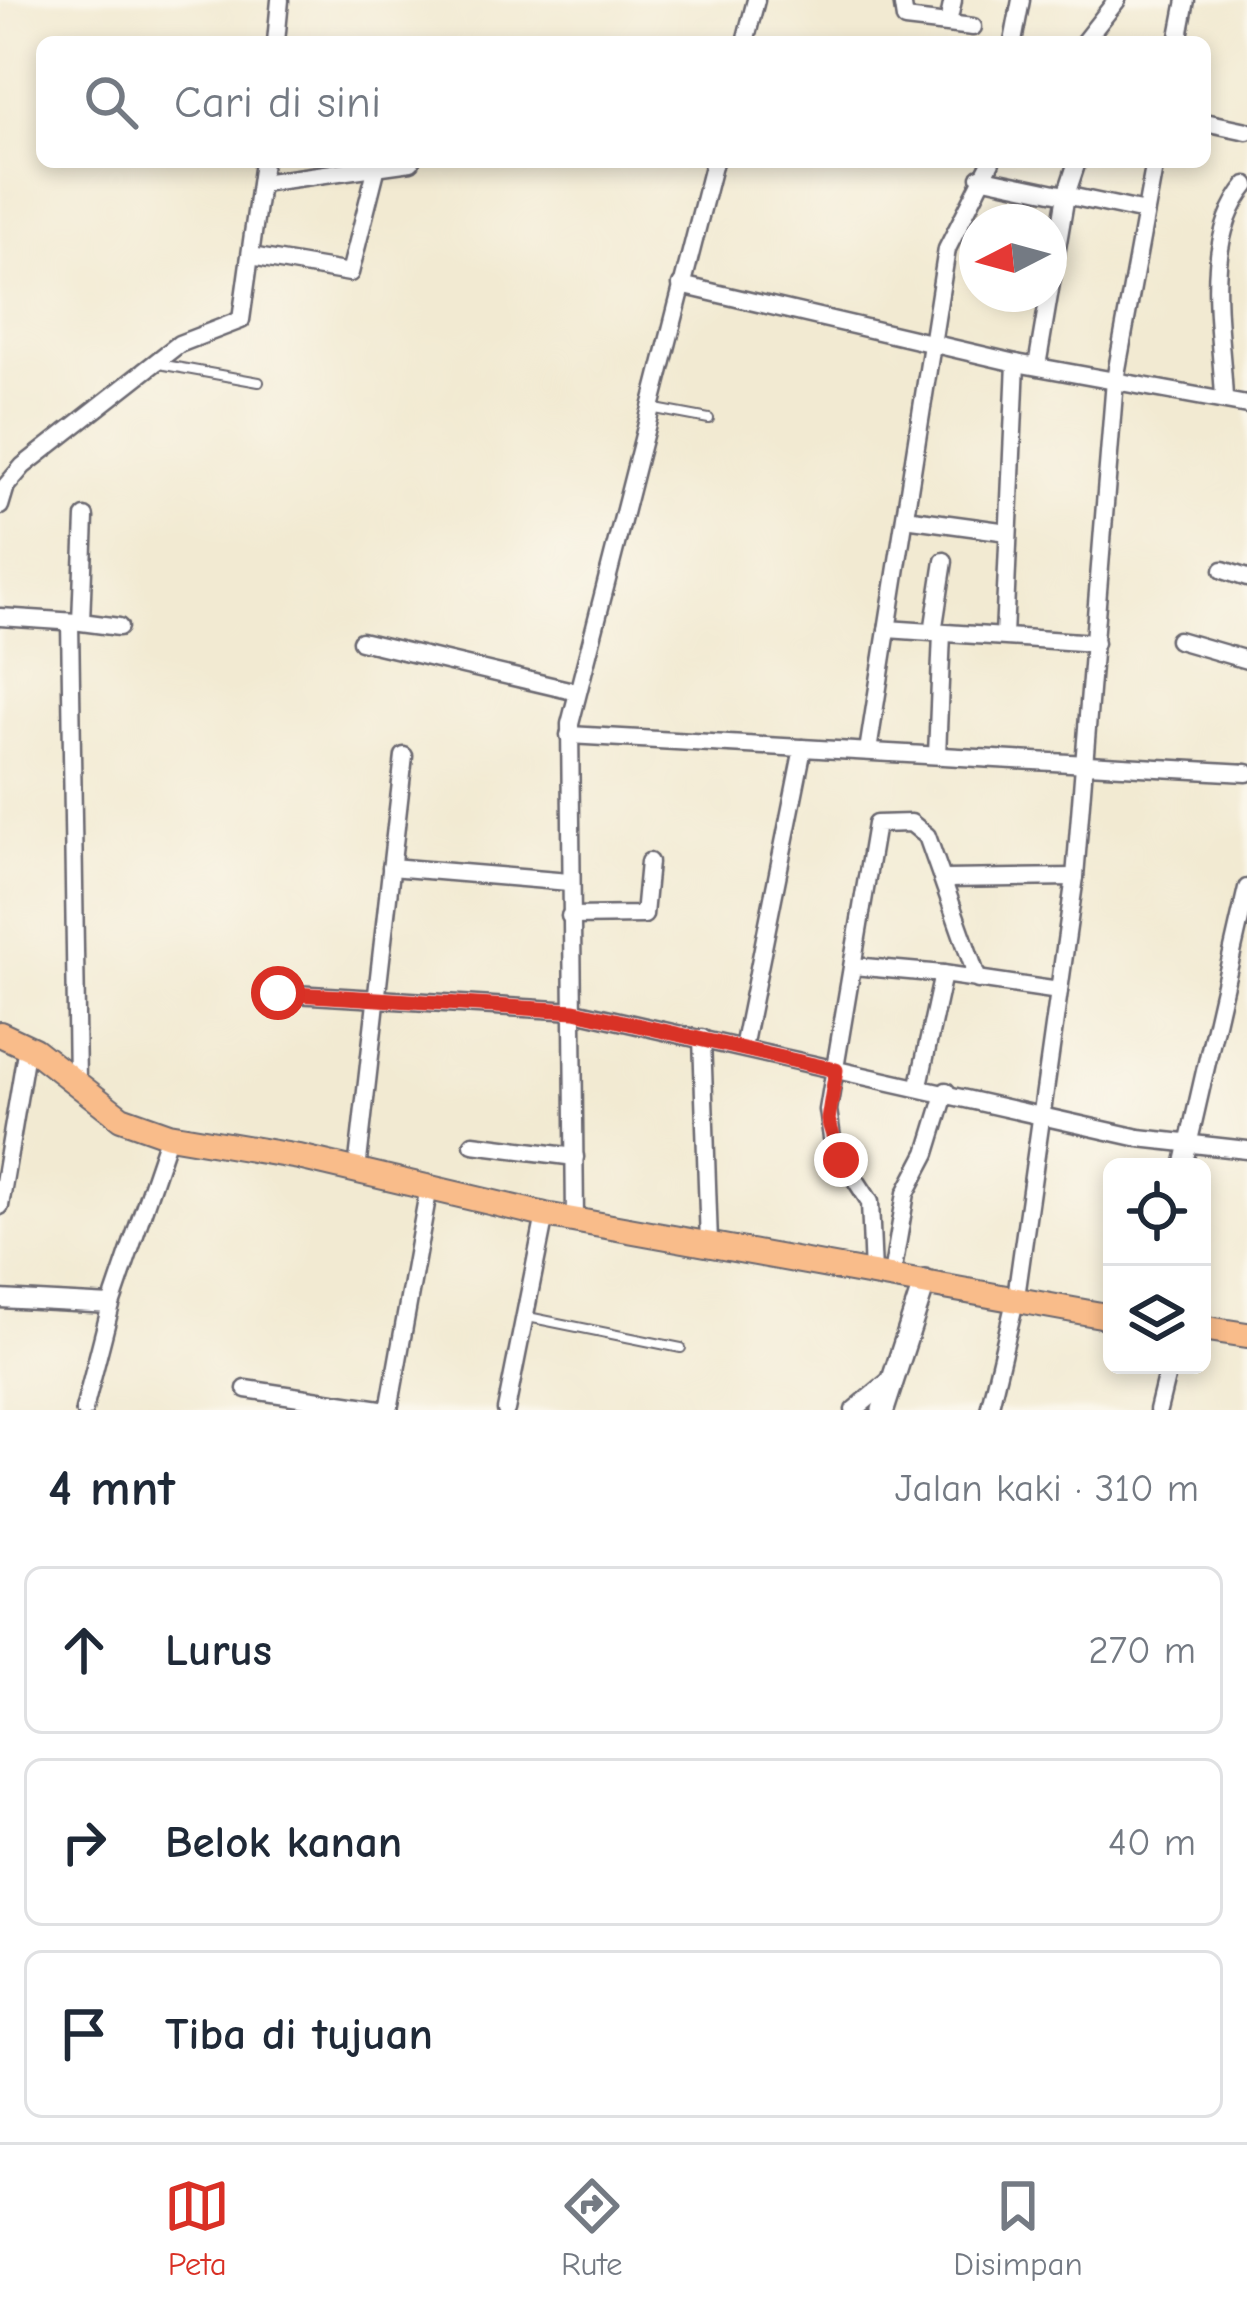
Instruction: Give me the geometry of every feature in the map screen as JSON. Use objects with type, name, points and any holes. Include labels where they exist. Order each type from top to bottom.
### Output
[{"type":"main road","points":[[0,1034],[27,1046],[121,1118],[169,1136],[287,1155],[545,1215],[1103,1315]]},
{"type":"main road","points":[[1211,1329],[1247,1335]]},
{"type":"street","points":[[277,36],[280,0]]},
{"type":"street","points":[[747,36],[756,0]]},
{"type":"street","points":[[902,0],[903,19],[973,27]]},
{"type":"street","points":[[948,23],[953,0]]},
{"type":"street","points":[[1014,36],[1022,0]]},
{"type":"street","points":[[1089,36],[1117,0]]},
{"type":"street","points":[[1179,36],[1186,0]]},
{"type":"street","points":[[1211,123],[1247,131]]},
{"type":"street","points":[[0,506],[3,482],[23,466],[194,335],[239,322],[262,168]]},
{"type":"street","points":[[261,184],[385,168]]},
{"type":"street","points":[[575,1219],[569,736],[648,408],[712,168]]},
{"type":"street","points":[[1037,366],[1066,195],[1076,168]]},
{"type":"street","points":[[989,1410],[1016,1297],[1075,877],[1115,380],[1154,168]]},
{"type":"street","points":[[251,256],[350,273],[376,170]]},
{"type":"street","points":[[868,751],[947,249],[986,170],[1066,195],[1145,212]]},
{"type":"street","points":[[1224,400],[1220,249],[1227,215],[1247,184]]},
{"type":"street","points":[[681,285],[1016,363],[1247,405]]},
{"type":"street","points":[[1004,636],[1016,363]]},
{"type":"street","points":[[77,1081],[76,622],[85,517]]},
{"type":"street","points":[[905,518],[1008,532]]},
{"type":"street","points":[[937,755],[944,561]]},
{"type":"street","points":[[1223,570],[1247,578]]},
{"type":"street","points":[[0,617],[119,627]]},
{"type":"street","points":[[887,629],[1095,643]]},
{"type":"street","points":[[1178,640],[1247,661]]},
{"type":"street","points":[[361,641],[577,692]]},
{"type":"street","points":[[569,736],[1247,773]]},
{"type":"street","points":[[743,1048],[803,748]]},
{"type":"street","points":[[357,1170],[404,756]]},
{"type":"street","points":[[882,1274],[870,1202],[841,1160],[830,1131],[874,825],[902,822],[920,828],[946,879],[978,980]]},
{"type":"street","points":[[570,916],[644,915],[649,862]]},
{"type":"street","points":[[391,867],[569,882]]},
{"type":"street","points":[[946,879],[1075,877]]},
{"type":"street","points":[[1185,1158],[1247,888]]},
{"type":"street","points":[[853,966],[1059,991]]},
{"type":"street","points":[[919,1085],[943,974]]},
{"type":"street","points":[[278,993],[575,1011],[1187,1147],[1247,1150]]},
{"type":"street","points":[[703,1039],[710,1243]]},
{"type":"street","points":[[0,1206],[27,1046]]},
{"type":"street","points":[[882,1274],[906,1193],[927,1153],[946,1091]]},
{"type":"street","points":[[84,1410],[111,1305],[169,1136]]},
{"type":"street","points":[[473,1144],[574,1157]]},
{"type":"street","points":[[246,1389],[388,1410],[430,1187]]},
{"type":"street","points":[[506,1410],[545,1215]]},
{"type":"street","points":[[884,1410],[926,1281]]},
{"type":"street","points":[[0,1299],[111,1305]]},
{"type":"street","points":[[1158,1410],[1167,1374]]},
{"type":"street","points":[[854,1410],[895,1376]]},
{"type":"lane","points":[[157,363],[259,382]]},
{"type":"lane","points":[[648,408],[709,419]]},
{"type":"lane","points":[[526,1317],[681,1348]]},
{"type":"route","points":[[278,993],[575,1011],[836,1070],[828,1120],[841,1160]]}]
